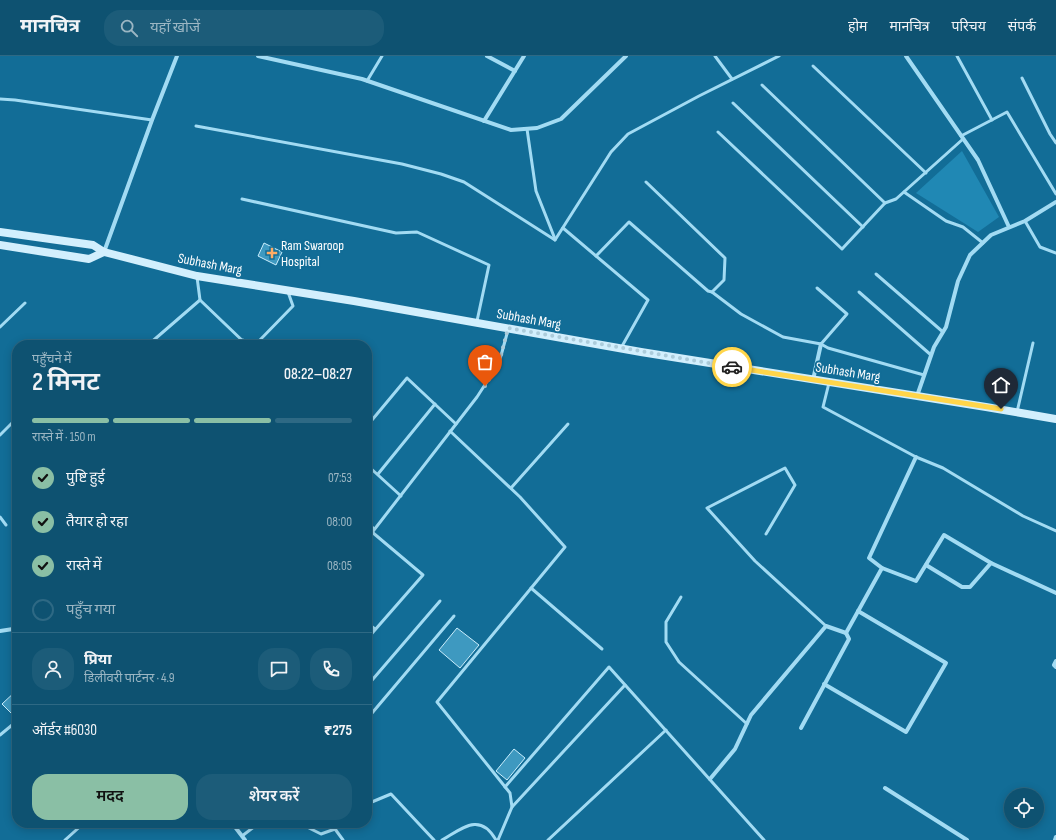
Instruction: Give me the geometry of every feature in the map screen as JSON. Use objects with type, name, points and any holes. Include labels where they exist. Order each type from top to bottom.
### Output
[{"type":"main road","name":"Subhash Marg","points":[[0,232],[93,245],[104,252],[197,276],[813,380],[1056,419]]},
{"type":"main road","points":[[0,245],[89,259],[104,252]]},
{"type":"street","points":[[104,252],[177,56]]},
{"type":"street","points":[[258,56],[367,81],[511,130],[537,128],[561,119],[626,56]]},
{"type":"street","points":[[487,56],[515,71]]},
{"type":"street","points":[[484,121],[524,56]]},
{"type":"street","points":[[906,56],[978,160],[1009,227]]},
{"type":"street","points":[[917,396],[931,355],[946,327],[958,282],[970,255],[991,235],[1025,221],[1056,202]]},
{"type":"street","points":[[813,380],[821,344]]},
{"type":"street","points":[[916,457],[870,558],[882,568],[916,581],[944,535],[991,562],[1056,593]]},
{"type":"street","points":[[926,565],[962,587],[970,587],[991,562]]},
{"type":"street","points":[[846,633],[882,568]]},
{"type":"street","points":[[824,684],[906,732],[946,663],[858,611]]},
{"type":"street","points":[[710,779],[735,749],[751,715],[826,626],[846,633],[849,639],[801,728]]},
{"type":"street","points":[[0,631],[12,629]]},
{"type":"street","points":[[1056,661],[1054,666],[1056,667]]},
{"type":"street","points":[[885,788],[967,840]]},
{"type":"street","points":[[236,828],[245,840]]},
{"type":"lane","points":[[367,81],[382,56]]},
{"type":"lane","points":[[715,56],[732,80]]},
{"type":"lane","points":[[555,240],[611,152],[628,134],[779,56]]},
{"type":"lane","points":[[957,56],[992,120]]},
{"type":"lane","points":[[813,66],[926,173]]},
{"type":"lane","points":[[1022,78],[1056,143]]},
{"type":"lane","points":[[762,86],[885,203]]},
{"type":"lane","points":[[0,99],[152,120]]},
{"type":"lane","points":[[733,104],[863,227]]},
{"type":"lane","points":[[718,132],[842,249],[885,203],[896,199],[926,173],[962,137],[1007,112],[1056,194]]},
{"type":"lane","points":[[196,126],[402,164],[441,174],[464,182],[555,240]]},
{"type":"lane","points":[[527,129],[536,191],[555,240]]},
{"type":"lane","points":[[646,182],[725,258],[724,280],[712,292]]},
{"type":"lane","points":[[904,192],[946,221],[963,227],[983,243]]},
{"type":"lane","points":[[242,199],[396,233],[417,232],[490,265],[476,323]]},
{"type":"lane","points":[[1025,221],[1040,247],[1056,253]]},
{"type":"lane","points":[[596,256],[629,222],[708,291],[712,292],[741,314],[783,337],[821,344],[828,348],[924,375]]},
{"type":"lane","points":[[563,228],[648,300],[621,348]]},
{"type":"lane","points":[[876,274],[943,332]]},
{"type":"lane","points":[[197,276],[200,300],[243,340]]},
{"type":"lane","points":[[817,288],[847,314],[821,344]]},
{"type":"lane","points":[[260,340],[292,306],[288,291]]},
{"type":"lane","points":[[859,292],[931,355]]},
{"type":"lane","points":[[154,340],[200,300]]},
{"type":"lane","points":[[0,327],[25,303]]},
{"type":"lane","points":[[372,633],[423,574],[373,531],[477,397],[499,363],[508,328]]},
{"type":"lane","points":[[1017,412],[1033,343]]},
{"type":"lane","points":[[372,420],[407,378],[456,424]]},
{"type":"lane","points":[[829,382],[824,407],[916,457],[943,468],[1023,516],[1056,530]]},
{"type":"lane","points":[[378,474],[435,404]]},
{"type":"lane","points":[[0,435],[12,423]]},
{"type":"lane","points":[[511,488],[568,424]]},
{"type":"lane","points":[[450,431],[511,488],[565,547],[437,702],[510,793],[512,807]]},
{"type":"lane","points":[[766,534],[795,485],[785,468],[707,508],[755,561],[826,626]]},
{"type":"lane","points":[[372,469],[401,496]]},
{"type":"lane","points":[[0,518],[6,525]]},
{"type":"lane","points":[[531,588],[602,649]]},
{"type":"lane","points":[[681,597],[666,622],[666,642],[679,662],[747,724]]},
{"type":"lane","points":[[372,680],[440,601]]},
{"type":"lane","points":[[372,713],[454,616]]},
{"type":"lane","points":[[505,787],[609,667],[764,840]]},
{"type":"lane","points":[[497,840],[512,807],[626,685]]},
{"type":"lane","points":[[0,735],[12,725]]},
{"type":"lane","points":[[548,840],[666,730]]},
{"type":"lane","points":[[372,802],[391,794],[434,840]]},
{"type":"lane","points":[[442,840],[470,824],[482,825],[493,834],[497,840]]},
{"type":"lane","points":[[65,840],[78,828]]},
{"type":"lane","points":[[242,836],[252,828]]},
{"type":"lane","points":[[309,828],[321,834],[335,829],[343,840]]},
{"type":"shaded area","points":[[962,151],[999,217],[978,232],[916,193]]},
{"type":"building","points":[[264,243],[282,252],[276,265],[258,256]]},
{"type":"building","points":[[457,628],[479,645],[460,668],[439,650]]},
{"type":"building","points":[[12,695],[12,714],[2,704]]},
{"type":"building","points":[[514,749],[525,758],[507,780],[496,771]]},
{"type":"way so far","points":[[485,386],[499,363],[508,328],[732,367]]},
{"type":"place","name":"Ram Swaroop Hospital","points":[[272,253]]},
{"type":"route","points":[[732,367],[1001,409]]}]
